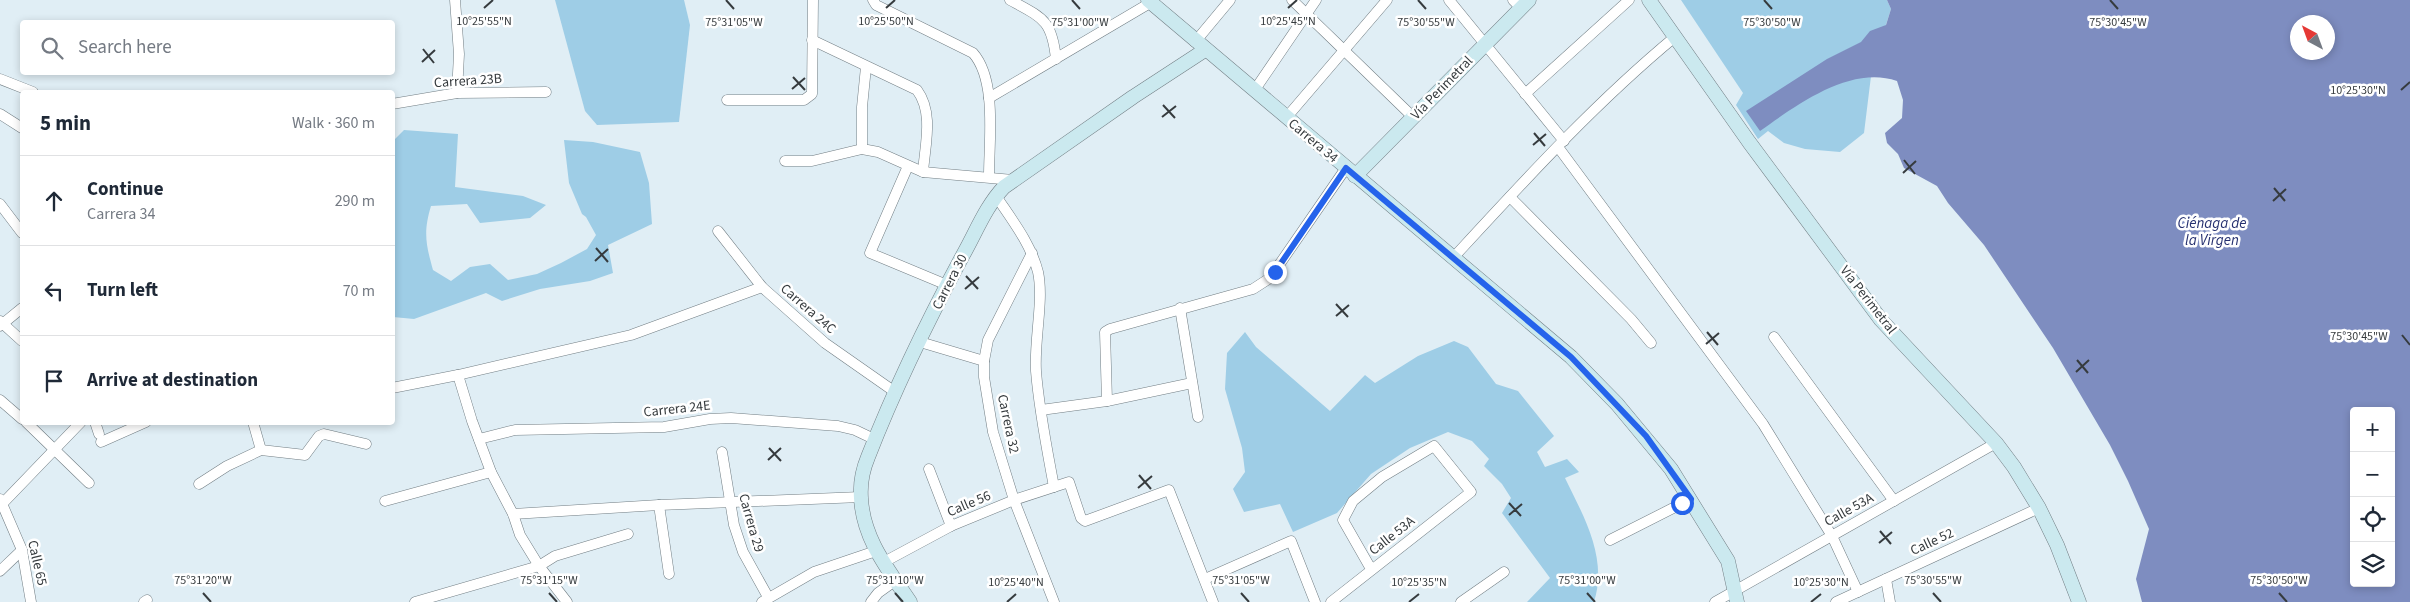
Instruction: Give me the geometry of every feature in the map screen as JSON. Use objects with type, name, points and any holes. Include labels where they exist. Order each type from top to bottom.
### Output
[{"type":"street","points":[[455,0],[459,54],[457,93]]},
{"type":"street","points":[[727,100],[804,100],[812,94],[813,0]]},
{"type":"street","points":[[873,0],[876,5],[973,53],[980,61],[985,72],[988,98],[989,176]]},
{"type":"street","points":[[1010,0],[1043,18],[1054,36],[1056,59]]},
{"type":"street","points":[[1200,46],[1230,0]]},
{"type":"street","points":[[1292,0],[1413,117]]},
{"type":"street","points":[[1254,91],[1306,12],[1316,0]]},
{"type":"street","points":[[1286,118],[1387,0]]},
{"type":"street","points":[[1449,0],[1525,94],[1763,424],[1832,536],[1858,592]]},
{"type":"street","points":[[1525,94],[1628,0]]},
{"type":"street","name":"Vía Perimetral","points":[[1650,0],[1749,142],[1881,320],[1996,443],[2014,467],[2057,545],[2079,602]]},
{"type":"street","points":[[988,98],[1056,59],[1149,1]]},
{"type":"street","name":"Carrera 34","points":[[1149,1],[1578,364],[1646,436],[1691,499],[1728,561],[1736,596]]},
{"type":"street","name":"Vía Perimetral","points":[[1351,172],[1413,117],[1521,3]]},
{"type":"street","points":[[1453,258],[1628,76],[1676,36]]},
{"type":"street","points":[[812,40],[917,90],[924,100],[927,110],[923,172]]},
{"type":"street","name":"Carrera 30","points":[[910,602],[880,556],[863,519],[862,479],[867,458],[895,392],[947,285],[996,196],[1013,180],[1200,46]]},
{"type":"street","points":[[862,149],[862,107],[866,67]]},
{"type":"street","points":[[0,79],[28,90]]},
{"type":"street","name":"Carrera 23B","points":[[395,103],[457,93],[546,92]]},
{"type":"street","points":[[0,114],[20,127]]},
{"type":"street","points":[[785,161],[812,161],[862,149],[878,152],[923,172],[989,176],[1013,180]]},
{"type":"street","points":[[908,166],[870,253],[947,285]]},
{"type":"street","points":[[1107,401],[1105,332],[1180,308],[1253,289],[1270,278],[1351,172]]},
{"type":"street","points":[[996,196],[1032,253],[1038,273],[1040,294],[1036,329],[1036,370],[1054,488]]},
{"type":"street","points":[[1510,197],[1632,319],[1651,342]]},
{"type":"street","points":[[0,204],[20,230]]},
{"type":"street","name":"Carrera 24C","points":[[718,231],[762,287],[825,343],[895,392]]},
{"type":"street","name":"Carrera 32","points":[[1032,253],[988,340],[984,361],[984,377],[993,432],[1014,500],[1054,602]]},
{"type":"street","points":[[395,387],[458,375],[631,335],[762,287]]},
{"type":"street","points":[[1180,308],[1198,417]]},
{"type":"street","points":[[20,309],[1,323],[20,339]]},
{"type":"street","points":[[1774,337],[1894,501]]},
{"type":"street","points":[[920,342],[984,361]]},
{"type":"street","points":[[458,375],[491,472],[513,514],[520,535],[566,602]]},
{"type":"street","points":[[1041,410],[1107,401],[1192,383]]},
{"type":"street","points":[[0,400],[20,417]]},
{"type":"street","name":"Carrera 24E","points":[[479,439],[515,430],[664,427],[710,419],[731,418],[838,426],[855,430],[876,440]]},
{"type":"street","points":[[29,425],[89,483]]},
{"type":"street","points":[[2,501],[78,425]]},
{"type":"street","points":[[96,425],[100,438],[137,425]]},
{"type":"street","points":[[254,425],[261,450]]},
{"type":"street","points":[[199,484],[227,466],[261,450],[305,454],[319,436],[324,434],[366,444]]},
{"type":"street","name":"Calle 53A","points":[[1715,602],[1736,596],[1832,536],[1996,443]]},
{"type":"street","name":"Calle 53A","points":[[1331,602],[1471,492],[1434,446],[1382,478],[1353,501],[1343,520],[1371,569]]},
{"type":"street","name":"Carrera 29","points":[[722,452],[728,502],[743,552],[765,600]]},
{"type":"street","points":[[929,469],[951,526]]},
{"type":"street","points":[[385,501],[491,472]]},
{"type":"street","name":"Calle 56","points":[[765,600],[814,572],[880,556],[1014,500],[1069,482],[1081,518],[1085,521],[1169,490],[1205,579]]},
{"type":"street","points":[[513,514],[659,505],[861,497]]},
{"type":"street","points":[[1610,540],[1691,499]]},
{"type":"street","name":"Calle 65","points":[[2,501],[22,550],[31,602]]},
{"type":"street","points":[[659,505],[669,574]]},
{"type":"street","name":"Calle 52","points":[[1836,602],[2038,508]]},
{"type":"street","points":[[415,602],[482,581],[540,566],[555,556],[628,534]]},
{"type":"street","points":[[1213,602],[1205,579],[1291,541],[1314,602]]},
{"type":"street","points":[[0,571],[22,550]]},
{"type":"street","points":[[1462,602],[1504,572]]},
{"type":"street","points":[[1886,579],[1890,602]]},
{"type":"street","points":[[871,602],[878,593],[896,580]]},
{"type":"shaded area","points":[[555,0],[684,0],[690,25],[679,122],[597,125],[585,111]]},
{"type":"shaded area","points":[[1681,0],[1887,0],[1891,9],[1872,68],[1864,133],[1840,152],[1805,149],[1784,143],[1768,131],[1758,139],[1736,105],[1743,93]]},
{"type":"shaded area","points":[[404,130],[458,134],[455,187],[523,196],[546,205],[530,218],[480,223],[467,204],[431,206],[426,231],[427,246],[433,270],[451,281],[470,267],[490,264],[508,280],[537,274],[587,249],[596,235],[586,217],[582,214],[569,183],[564,140],[593,142],[640,152],[649,183],[652,224],[608,245],[613,273],[590,281],[540,289],[502,301],[486,293],[414,319],[395,317],[395,139]]},
{"type":"shaded area","points":[[1245,332],[1256,347],[1330,411],[1365,375],[1375,383],[1418,356],[1454,341],[1468,347],[1496,384],[1518,391],[1554,436],[1537,452],[1545,467],[1567,459],[1579,472],[1565,478],[1580,508],[1596,554],[1598,586],[1594,602],[1527,602],[1550,578],[1502,513],[1511,498],[1502,484],[1484,466],[1489,459],[1472,441],[1448,432],[1410,448],[1371,474],[1337,513],[1293,532],[1280,504],[1244,512],[1233,489],[1245,472],[1242,448],[1225,389],[1227,353]]},
{"type":"water","name":"Ciénaga de la Virgen","points":[[1887,0],[2410,0],[2410,602],[2142,602],[2136,579],[2149,529],[2128,481],[2110,445],[2053,348],[1984,245],[1948,203],[1937,186],[1904,168],[1898,154],[1887,143],[1885,133],[1902,118],[1903,100],[1897,81],[1879,77],[1861,78],[1843,83],[1807,100],[1760,131],[1746,111],[1827,59],[1861,42],[1870,31],[1886,25],[1891,9]]},
{"type":"route","points":[[1275,272],[1346,168],[1571,357],[1618,404],[1646,436],[1691,499],[1682,503]]}]
